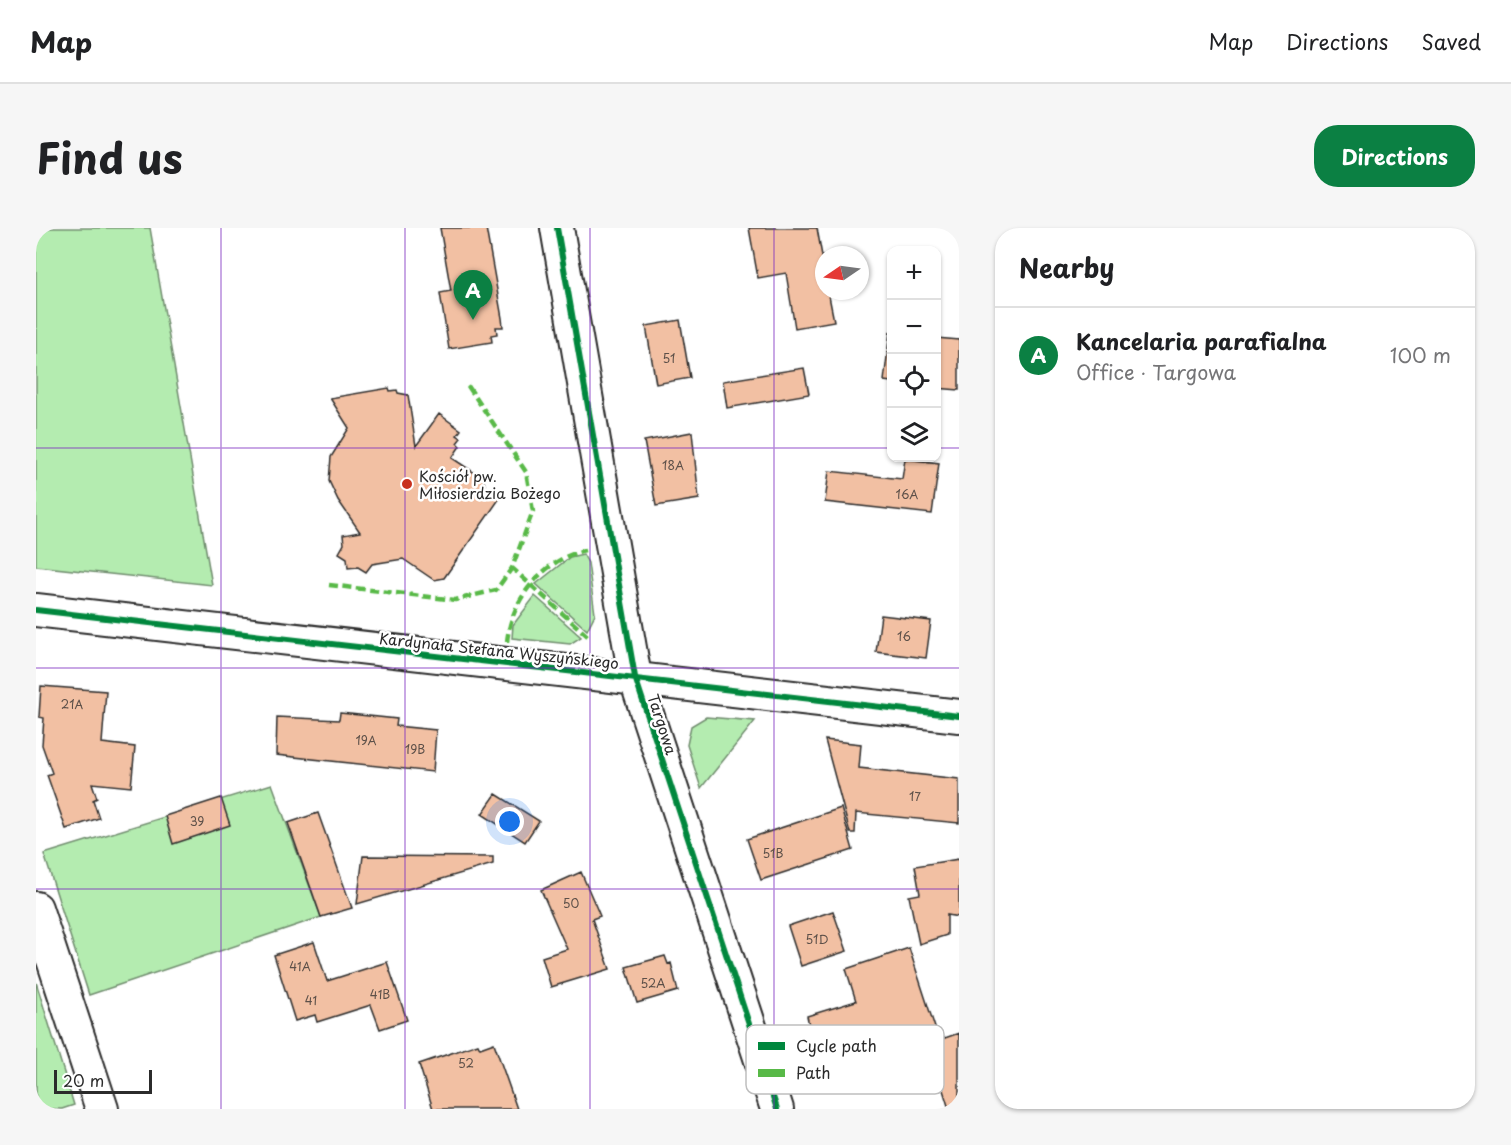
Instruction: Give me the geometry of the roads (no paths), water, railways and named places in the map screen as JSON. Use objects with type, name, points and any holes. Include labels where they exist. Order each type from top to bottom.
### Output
[{"type":"street","name":"Targowa","points":[[557,228],[635,677],[749,1025]]},
{"type":"street","name":"Kardynała Stefana Wyszyńskiego","points":[[36,610],[959,716]]},
{"type":"street","points":[[36,908],[102,1109]]},
{"type":"street","name":"Targowa","points":[[772,1094],[777,1109]]},
{"type":"place","name":"Kancelaria parafialna","points":[[473,320]]},
{"type":"place","name":"Kościół pw. Miłosierdzia Bożego","points":[[407,484]]}]
